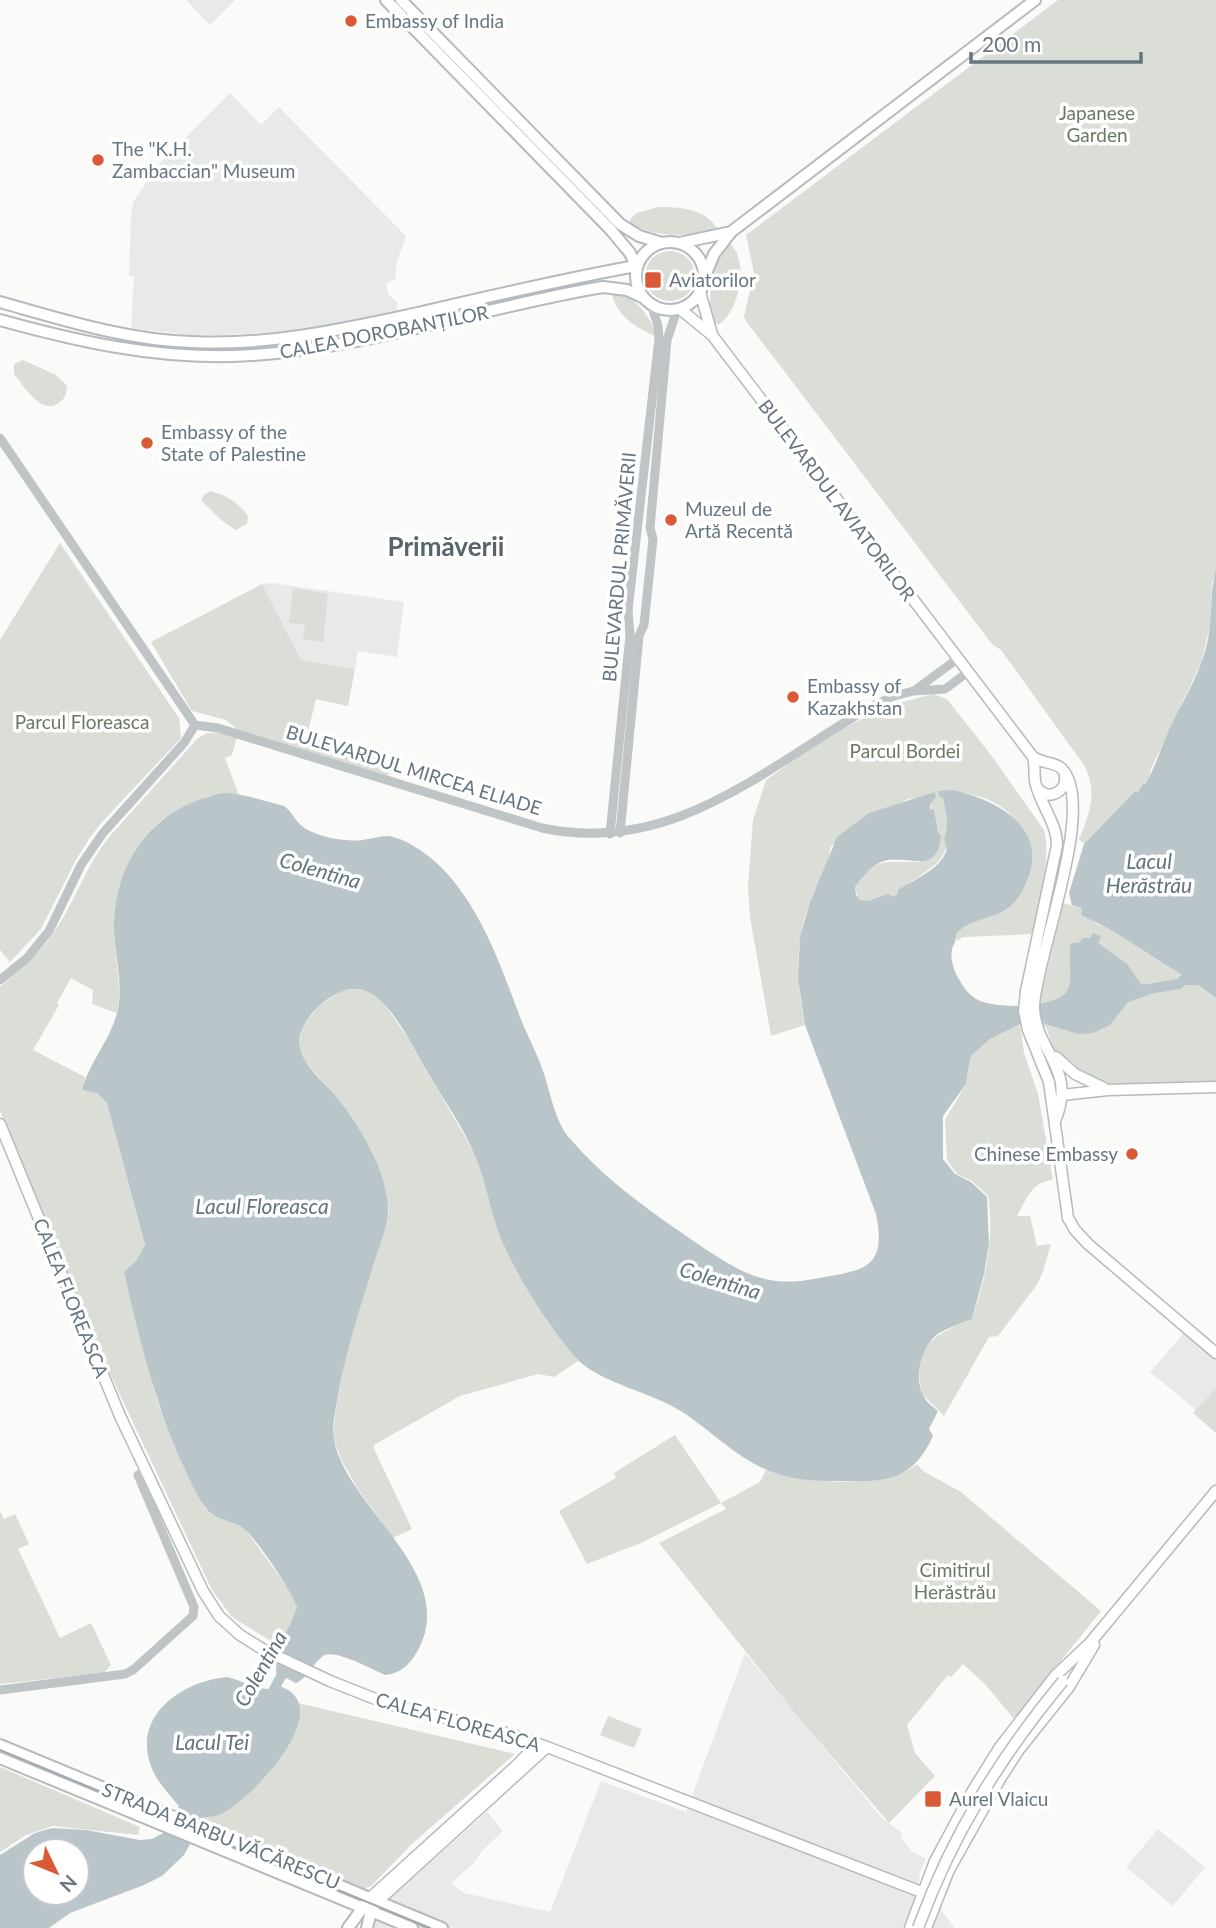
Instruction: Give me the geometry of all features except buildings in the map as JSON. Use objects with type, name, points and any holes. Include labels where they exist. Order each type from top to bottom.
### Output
[{"type":"main road","points":[[386,0],[610,229],[630,253],[636,266],[637,286],[646,300],[659,308],[679,309],[688,306],[700,292],[714,254],[730,232],[1035,0]]},
{"type":"main road","points":[[401,0],[620,224],[639,236],[662,243],[680,243],[730,232]]},
{"type":"main road","points":[[636,266],[649,248],[662,243]]},
{"type":"main road","points":[[680,243],[698,257],[705,276]]},
{"type":"main road","name":"CALEA DOROBANȚILOR","points":[[0,302],[132,337],[231,343],[301,337],[636,266]]},
{"type":"main road","name":"CALEA DOROBANȚILOR","points":[[0,320],[130,351],[188,356],[232,356],[274,354],[342,343],[549,297],[608,287],[627,290],[646,300]]},
{"type":"main road","name":"BULEVARDUL AVIATORILOR","points":[[700,292],[712,335]]},
{"type":"main road","name":"BULEVARDUL AVIATORILOR","points":[[679,309],[712,335],[1041,768]]},
{"type":"main road","points":[[1030,992],[1057,841],[1036,785],[1041,768],[1056,764],[1065,772],[1073,790],[1072,829],[1030,992],[1024,1011],[1057,1094]]},
{"type":"main road","points":[[1036,785],[1044,794],[1057,793],[1065,785],[1065,772]]},
{"type":"main road","points":[[1032,1028],[1045,1045],[1075,1074],[1108,1090]]},
{"type":"main road","points":[[1045,1045],[1059,1072],[1055,1121],[1066,1211],[1075,1230],[1216,1353]]},
{"type":"main road","points":[[1057,1094],[1216,1087]]},
{"type":"main road","name":"CALEA FLOREASCA","points":[[0,1124],[23,1175],[143,1476],[215,1611],[240,1634],[278,1657],[388,1704],[514,1735],[937,1898]]},
{"type":"main road","points":[[918,1928],[940,1870],[990,1779],[1023,1730],[1216,1491]]},
{"type":"main road","points":[[910,1928],[947,1838],[1000,1747],[1055,1676],[1092,1644],[1216,1499]]},
{"type":"main road","points":[[926,1928],[962,1845],[1006,1769],[1069,1687],[1092,1644]]},
{"type":"main road","points":[[514,1735],[523,1746],[519,1763]]},
{"type":"main road","name":"STRADA BARBU VĂCĂRESCU","points":[[0,1745],[412,1928]]},
{"type":"main road","points":[[348,1928],[367,1910],[374,1899],[519,1763],[542,1745]]},
{"type":"main road","points":[[374,1899],[542,1745]]},
{"type":"main road","name":"STRADA BARBU VĂCĂRESCU","points":[[0,1758],[162,1818]]},
{"type":"main road","name":"STRADA BARBU VĂCĂRESCU","points":[[219,1842],[374,1899],[442,1928]]},
{"type":"main road","points":[[367,1910],[367,1928]]},
{"type":"street","name":"BULEVARDUL PRIMĂVERII","points":[[615,833],[630,635],[628,610],[659,340],[658,326],[646,300]]},
{"type":"street","name":"BULEVARDUL PRIMĂVERII","points":[[615,833],[639,636],[644,625],[667,340],[679,309]]},
{"type":"street","points":[[0,438],[195,725],[184,743],[94,844],[44,938],[27,958],[0,980]]},
{"type":"street","name":"BULEVARDUL MIRCEA ELIADE","points":[[914,691],[962,665]]},
{"type":"street","name":"BULEVARDUL MIRCEA ELIADE","points":[[195,725],[218,728],[542,828],[580,834],[615,833],[665,823],[696,811],[872,706],[914,691],[945,690],[962,665]]},
{"type":"street","name":"CALEA FLOREASCA","points":[[0,1690],[122,1675],[133,1670],[193,1616],[195,1610],[143,1476]]},
{"type":"shaded area","points":[[186,0],[235,0],[210,25]]},
{"type":"shaded area","points":[[230,93],[261,125],[279,107],[406,236],[397,262],[395,279],[386,284],[388,294],[397,302],[397,310],[322,326],[267,333],[198,336],[131,328],[134,277],[129,276],[133,203],[155,168]]},
{"type":"shaded area","points":[[272,583],[404,602],[397,657],[358,651],[355,669],[301,660],[262,584]]},
{"type":"shaded area","points":[[1184,1333],[1216,1361],[1216,1388],[1196,1410],[1150,1372]]},
{"type":"shaded area","points":[[745,1653],[882,1818],[902,1833],[901,1837],[911,1851],[926,1859],[920,1872],[916,1904],[940,1909],[955,1928],[370,1928],[389,1899],[487,1812],[503,1831],[481,1852],[474,1863],[451,1883],[464,1893],[550,1912],[601,1781],[686,1812]]},
{"type":"shaded area","points":[[1158,1829],[1205,1867],[1173,1906],[1126,1867]]},
{"type":"green space","name":"Japanese Garden","points":[[1058,0],[1216,0],[1216,568],[1212,583],[1210,626],[1201,663],[1149,778],[1138,793],[1134,792],[1084,844],[1079,839],[1091,802],[1091,784],[1084,765],[1001,650],[992,644],[744,316],[754,273],[746,235]]},
{"type":"green space","points":[[658,207],[682,208],[698,213],[712,221],[717,228],[699,234],[673,235],[648,231],[630,223],[637,213]]},
{"type":"green space","points":[[730,244],[740,262],[741,274],[732,310],[718,325],[713,318],[710,298],[718,262],[726,245]]},
{"type":"green space","points":[[670,251],[688,258],[695,276],[688,294],[670,301],[652,294],[645,276],[652,258]]},
{"type":"green space","points":[[611,291],[627,296],[640,307],[651,321],[657,337],[641,329],[622,314]]},
{"type":"green space","points":[[23,360],[56,375],[67,386],[62,400],[53,406],[47,406],[28,392],[14,374],[14,364]]},
{"type":"green space","points":[[210,491],[227,497],[240,506],[248,516],[247,524],[236,530],[221,520],[201,500]]},
{"type":"green space","name":"Parcul Floreasca","points":[[60,543],[179,718],[181,738],[89,839],[41,929],[10,962],[0,950],[0,640]]},
{"type":"green space","points":[[262,584],[301,660],[355,669],[348,706],[316,699],[307,736],[392,759],[388,776],[239,731],[226,720],[192,711],[151,642]]},
{"type":"green space","points":[[293,588],[328,594],[323,642],[303,639],[305,624],[289,623]]},
{"type":"green space","name":"Parcul Bordei","points":[[933,694],[947,699],[1044,830],[1045,868],[1033,934],[963,937],[957,941],[956,934],[962,928],[1012,904],[1022,893],[1031,866],[1026,839],[1011,815],[990,800],[954,790],[943,798],[947,845],[936,863],[898,890],[894,897],[863,902],[858,898],[855,887],[870,870],[883,863],[920,862],[938,833],[930,804],[935,797],[908,799],[831,846],[801,933],[798,963],[805,1025],[771,1036],[750,917],[748,886],[753,820],[766,780],[846,727],[888,706]]},
{"type":"green space","points":[[207,733],[237,737],[232,755],[225,758],[239,795],[222,794],[197,801],[162,819],[148,833],[127,865],[116,903],[114,934],[119,990],[117,1013],[92,1004],[93,990],[71,978],[33,1050],[85,1077],[82,1090],[97,1093],[107,1103],[145,1246],[136,1261],[124,1273],[157,1400],[182,1464],[205,1508],[245,1529],[293,1595],[297,1607],[290,1625],[277,1645],[232,1617],[212,1590],[105,1363],[0,1111],[0,987],[33,957],[54,932],[109,837],[197,739]]},
{"type":"green space","points":[[1063,903],[1082,908],[1097,924],[1108,927],[1182,975],[1179,985],[1198,985],[1216,998],[1216,1083],[1109,1086],[1073,1070],[1052,1046],[1047,1029],[1042,1023],[1039,1004]]},
{"type":"green space","points":[[355,989],[372,992],[385,1005],[407,1037],[475,1154],[506,1250],[550,1325],[578,1361],[554,1377],[538,1374],[460,1396],[374,1445],[412,1529],[393,1538],[358,1489],[333,1438],[345,1357],[389,1210],[383,1180],[372,1152],[344,1106],[302,1058],[299,1045],[302,1026],[320,1005],[341,991]]},
{"type":"green space","points":[[1020,1024],[1024,1053],[1038,1094],[1053,1180],[1035,1188],[1017,1216],[1030,1216],[1037,1246],[1051,1244],[1036,1286],[998,1336],[989,1337],[944,1416],[922,1394],[920,1365],[928,1345],[936,1337],[972,1319],[985,1274],[990,1228],[988,1196],[972,1181],[957,1174],[947,1160],[945,1120],[966,1084],[973,1054],[990,1039]]},
{"type":"green space","points":[[1216,1388],[1216,1433],[1193,1413]]},
{"type":"green space","points":[[675,1435],[721,1503],[641,1543],[587,1564],[559,1511],[616,1478],[614,1473]]},
{"type":"green space","name":"Cimitirul Herăstrău","points":[[917,1464],[923,1471],[961,1492],[1101,1611],[1014,1719],[984,1683],[963,1664],[951,1677],[948,1675],[907,1725],[915,1753],[935,1776],[889,1823],[798,1717],[659,1543],[726,1509],[721,1503],[760,1482],[766,1470],[801,1478],[844,1482],[886,1478]]},
{"type":"green space","points":[[0,1511],[4,1519],[15,1514],[29,1544],[18,1549],[60,1638],[91,1623],[111,1665],[104,1673],[0,1684]]},
{"type":"green space","points":[[298,1703],[515,1754],[414,1842],[371,1886],[364,1889],[203,1820],[235,1804],[261,1777],[300,1713]]},
{"type":"green space","points":[[608,1716],[642,1729],[634,1748],[600,1735]]},
{"type":"green space","points":[[0,1767],[140,1827],[138,1835],[53,1826],[21,1837],[0,1852]]},
{"type":"water","name":"Lacul Herăstrău","points":[[1216,568],[1216,998],[1198,985],[1179,985],[1182,975],[1108,928],[1081,915],[1082,908],[1072,905],[1069,893],[1084,844],[1145,784],[1194,680],[1208,638]]},
{"type":"water","name":"Lacul Floreasca","points":[[954,790],[985,800],[1013,818],[1024,829],[1030,842],[1032,858],[1026,885],[1012,905],[968,925],[956,934],[952,949],[953,965],[970,994],[986,1003],[1011,1006],[1038,1004],[1060,997],[1069,987],[1071,943],[1090,938],[1093,933],[1101,936],[1098,943],[1127,964],[1141,984],[1153,987],[1154,993],[1128,1002],[1110,1025],[1093,1033],[1078,1034],[1042,1023],[1020,1024],[990,1039],[970,1059],[966,1084],[943,1116],[943,1159],[955,1174],[971,1182],[987,1197],[989,1244],[972,1319],[934,1337],[921,1360],[920,1387],[926,1400],[938,1411],[929,1429],[933,1436],[924,1453],[914,1465],[891,1478],[829,1481],[784,1476],[750,1461],[684,1413],[584,1365],[546,1319],[514,1266],[502,1241],[471,1147],[401,1026],[389,1009],[372,994],[348,989],[334,995],[317,1008],[305,1024],[300,1038],[301,1051],[315,1074],[346,1109],[368,1144],[384,1183],[388,1214],[346,1358],[333,1428],[334,1440],[343,1466],[359,1492],[414,1569],[425,1596],[427,1623],[417,1652],[407,1665],[395,1673],[385,1675],[344,1657],[328,1654],[319,1659],[296,1683],[276,1673],[277,1645],[290,1625],[297,1607],[273,1565],[249,1534],[239,1525],[214,1515],[203,1504],[177,1452],[150,1376],[124,1272],[136,1261],[145,1245],[107,1103],[97,1093],[82,1090],[117,1014],[120,992],[114,932],[116,901],[128,863],[138,846],[150,831],[182,807],[227,793],[284,806],[301,825],[322,836],[356,840],[388,836],[417,848],[442,868],[456,884],[489,938],[541,1064],[557,1116],[568,1136],[620,1187],[721,1259],[749,1274],[778,1281],[795,1281],[845,1273],[867,1265],[874,1258],[879,1233],[876,1214],[805,1025],[798,978],[800,937],[810,902],[837,837],[869,813],[935,792],[936,797],[930,804],[930,809],[934,810],[938,833],[941,836],[934,856],[928,860],[893,860],[880,863],[855,887],[856,895],[860,900],[868,901],[888,894],[893,897],[898,890],[932,869],[946,852],[946,813],[943,798],[938,791]]},
{"type":"water","name":"Lacul Tei","points":[[227,1677],[258,1688],[269,1689],[272,1683],[284,1688],[291,1692],[299,1705],[299,1721],[292,1739],[281,1758],[251,1791],[225,1812],[205,1817],[184,1855],[162,1876],[91,1905],[91,1837],[29,1837],[52,1828],[86,1830],[140,1840],[152,1839],[167,1831],[179,1806],[153,1772],[147,1748],[149,1731],[155,1716],[165,1704],[194,1685]]},
{"type":"water","name":"Lacul Tei","points":[[21,1842],[21,1907],[86,1907],[70,1913],[49,1928],[0,1928],[0,1855]]},
{"type":"waterway","points":[[1142,990],[1179,984],[1189,975]]},
{"type":"waterway","name":"Colentina","points":[[271,1695],[288,1663]]},
{"type":"tram line","points":[[0,1750],[430,1928]]},
{"type":"place","name":"Embassy of India","points":[[351,21]]},
{"type":"place","name":"The \"K.H. Zambaccian\" Museum","points":[[98,160]]},
{"type":"place","name":"Aviatorilor","points":[[653,280]]},
{"type":"place","name":"Embassy of the State of Palestine","points":[[147,443]]},
{"type":"place","name":"Muzeul de Artă Recentă","points":[[671,520]]},
{"type":"place","name":"Embassy of Kazakhstan","points":[[793,697]]},
{"type":"place","name":"Chinese Embassy","points":[[1132,1154]]},
{"type":"place","name":"Aurel Vlaicu","points":[[933,1799]]},
{"type":"district","name":"Primăverii","points":[[446,547]]}]
